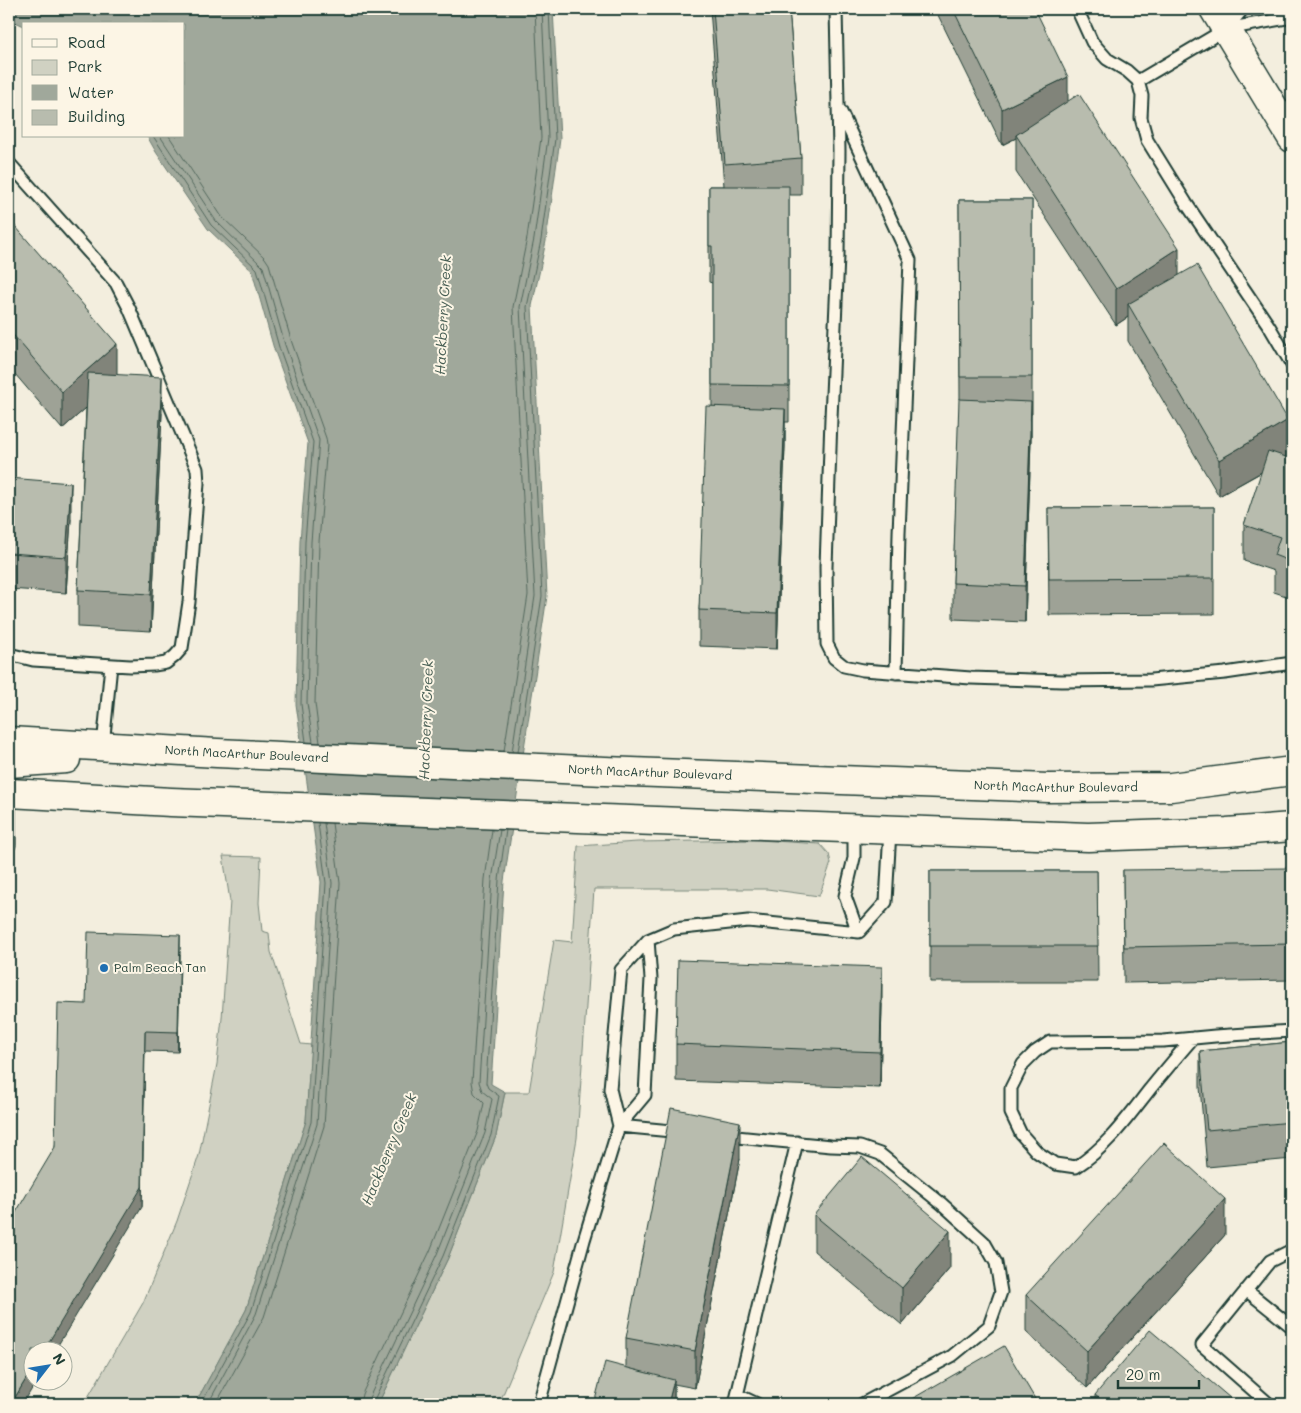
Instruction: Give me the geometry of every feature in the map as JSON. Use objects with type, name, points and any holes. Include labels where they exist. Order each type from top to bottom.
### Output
[{"type":"main road","points":[[1228,16],[1292,138]]},
{"type":"main road","name":"North MacArthur Boulevard","points":[[9,741],[217,753],[605,771],[1048,788],[1171,787],[1292,770]]},
{"type":"main road","points":[[9,762],[93,758],[103,746]]},
{"type":"main road","points":[[9,792],[215,803],[603,819],[1088,836],[1227,832],[1292,827]]},
{"type":"lane","points":[[836,9],[838,256],[826,557],[827,644],[834,658],[844,666],[863,670],[971,678],[1034,680],[1151,680],[1225,673],[1292,663]]},
{"type":"lane","points":[[1077,9],[1092,42],[1107,59],[1127,71],[1138,81],[1142,96],[1141,118],[1147,140],[1186,203],[1269,326],[1292,365]]},
{"type":"lane","points":[[1138,81],[1228,16],[1292,18]]},
{"type":"lane","points":[[838,106],[910,260],[899,533],[896,673]]},
{"type":"lane","points":[[9,163],[116,283],[130,308],[197,469],[198,483],[189,602],[182,648],[175,656],[166,662],[154,665],[130,666],[33,660],[9,654]]},
{"type":"lane","points":[[103,746],[111,665]]},
{"type":"lane","points":[[9,792],[9,845]]},
{"type":"lane","points":[[854,828],[854,858],[846,896],[858,932]]},
{"type":"lane","points":[[858,932],[886,902],[890,830]]},
{"type":"lane","points":[[619,1126],[610,1090],[621,970],[648,940],[674,930],[748,921],[858,932]]},
{"type":"lane","points":[[538,1404],[584,1240],[619,1126],[645,1095],[651,979],[648,940]]},
{"type":"lane","points":[[1192,1038],[1116,1132],[1090,1158],[1076,1167],[1055,1164],[1037,1152],[1021,1134],[1011,1113],[1011,1088],[1023,1064],[1035,1052],[1050,1042],[1163,1041],[1192,1038],[1292,1031]]},
{"type":"lane","points":[[619,1126],[688,1132]]},
{"type":"lane","points":[[718,1135],[860,1147],[880,1154],[942,1204],[984,1242],[996,1263],[1002,1292],[989,1326],[952,1356],[862,1404]]},
{"type":"lane","points":[[757,1404],[737,1400],[797,1142]]},
{"type":"lane","points":[[1270,1404],[1202,1345],[1270,1261],[1292,1250]]},
{"type":"lane","points":[[1246,1290],[1292,1327]]},
{"type":"green space","points":[[759,840],[820,844],[829,854],[831,863],[819,896],[767,889],[594,889],[577,1138],[554,1272],[499,1404],[378,1404],[448,1258],[496,1136],[505,1092],[529,1092],[554,940],[572,942],[578,846],[637,842]]},
{"type":"green space","points":[[223,856],[261,857],[259,903],[262,931],[269,933],[271,952],[301,1044],[311,1045],[306,1121],[246,1310],[195,1404],[84,1404],[143,1303],[177,1221],[199,1155],[217,1064],[222,1018],[230,901]]},
{"type":"water","name":"Hackberry Creek","points":[[9,9],[553,9],[560,139],[546,241],[532,306],[547,596],[504,881],[491,1084],[505,1092],[496,1136],[448,1258],[378,1404],[195,1404],[246,1310],[306,1121],[321,882],[296,704],[300,541],[308,443],[274,349],[252,271],[208,229],[148,138],[185,138],[185,22],[22,22],[22,25],[9,19]]},
{"type":"building","points":[[713,9],[789,9],[801,158],[725,164]]},
{"type":"building","points":[[953,9],[1035,9],[1068,77],[1002,109]]},
{"type":"building","points":[[1079,94],[1179,248],[1116,289],[1016,135]]},
{"type":"building","points":[[709,186],[789,186],[789,386],[712,385],[712,246],[709,246]]},
{"type":"building","points":[[959,200],[1032,200],[1032,377],[960,377]]},
{"type":"building","points":[[9,219],[117,344],[62,392],[9,330]]},
{"type":"building","points":[[1197,265],[1288,420],[1219,460],[1128,304]]},
{"type":"building","points":[[88,373],[162,377],[151,594],[78,590]]},
{"type":"building","points":[[959,399],[1031,402],[1025,586],[953,583]]},
{"type":"building","points":[[706,406],[785,409],[777,613],[699,610]]},
{"type":"building","points":[[1268,451],[1292,459],[1292,562],[1274,555],[1280,537],[1244,525]]},
{"type":"building","points":[[9,478],[71,483],[66,557],[9,553]]},
{"type":"building","points":[[1214,507],[1214,578],[1049,579],[1048,508]]},
{"type":"building","points":[[1290,868],[1291,944],[1124,947],[1123,870]]},
{"type":"building","points":[[930,871],[1097,871],[1098,946],[930,946]]},
{"type":"building","points":[[88,932],[180,935],[178,1032],[145,1031],[142,1187],[50,1340],[22,1340],[22,1386],[11,1404],[9,1404],[9,1224],[55,1147],[58,1003],[86,1004]]},
{"type":"building","points":[[678,960],[882,967],[880,1052],[676,1044]]},
{"type":"building","points":[[1292,1042],[1292,1122],[1207,1130],[1200,1051]]},
{"type":"building","points":[[671,1108],[740,1122],[695,1351],[626,1338]]},
{"type":"building","points":[[1164,1143],[1225,1199],[1087,1351],[1026,1295]]},
{"type":"building","points":[[862,1157],[950,1231],[902,1288],[814,1215]]},
{"type":"building","points":[[1150,1330],[1237,1404],[1106,1404],[1095,1395]]},
{"type":"building","points":[[1004,1346],[1038,1404],[903,1404]]},
{"type":"building","points":[[605,1362],[674,1380],[668,1404],[594,1404]]},
{"type":"place","name":"Palm Beach Tan","points":[[104,968]]}]
